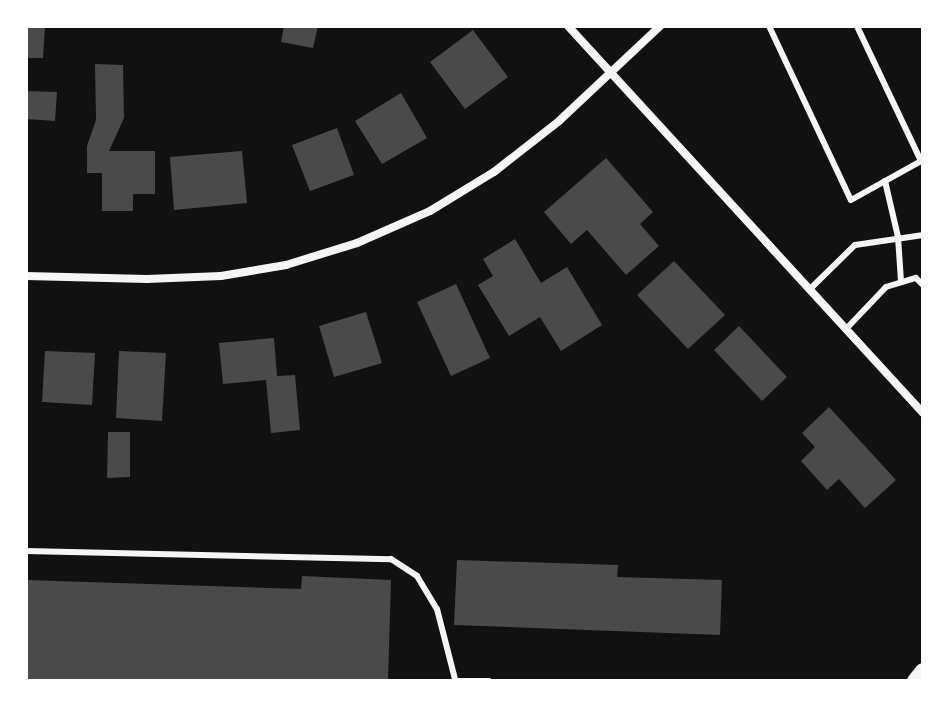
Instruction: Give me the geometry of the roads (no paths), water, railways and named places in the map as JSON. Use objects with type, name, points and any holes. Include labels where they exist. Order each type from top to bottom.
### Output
[{"type":"main road","points":[[915,681],[923,671]]},
{"type":"street","points":[[568,26],[923,413]]},
{"type":"street","points":[[26,276],[147,279],[221,276],[286,265],[357,243],[430,211],[494,172],[611,75],[660,26]]},
{"type":"lane","points":[[769,26],[851,200],[921,161],[857,26]]},
{"type":"lane","points":[[885,181],[898,237],[901,281]]},
{"type":"lane","points":[[809,290],[855,245],[923,235]]},
{"type":"lane","points":[[846,329],[886,287],[916,278],[923,285]]},
{"type":"lane","points":[[26,551],[391,559],[417,576],[437,609],[455,680],[489,681]]}]
